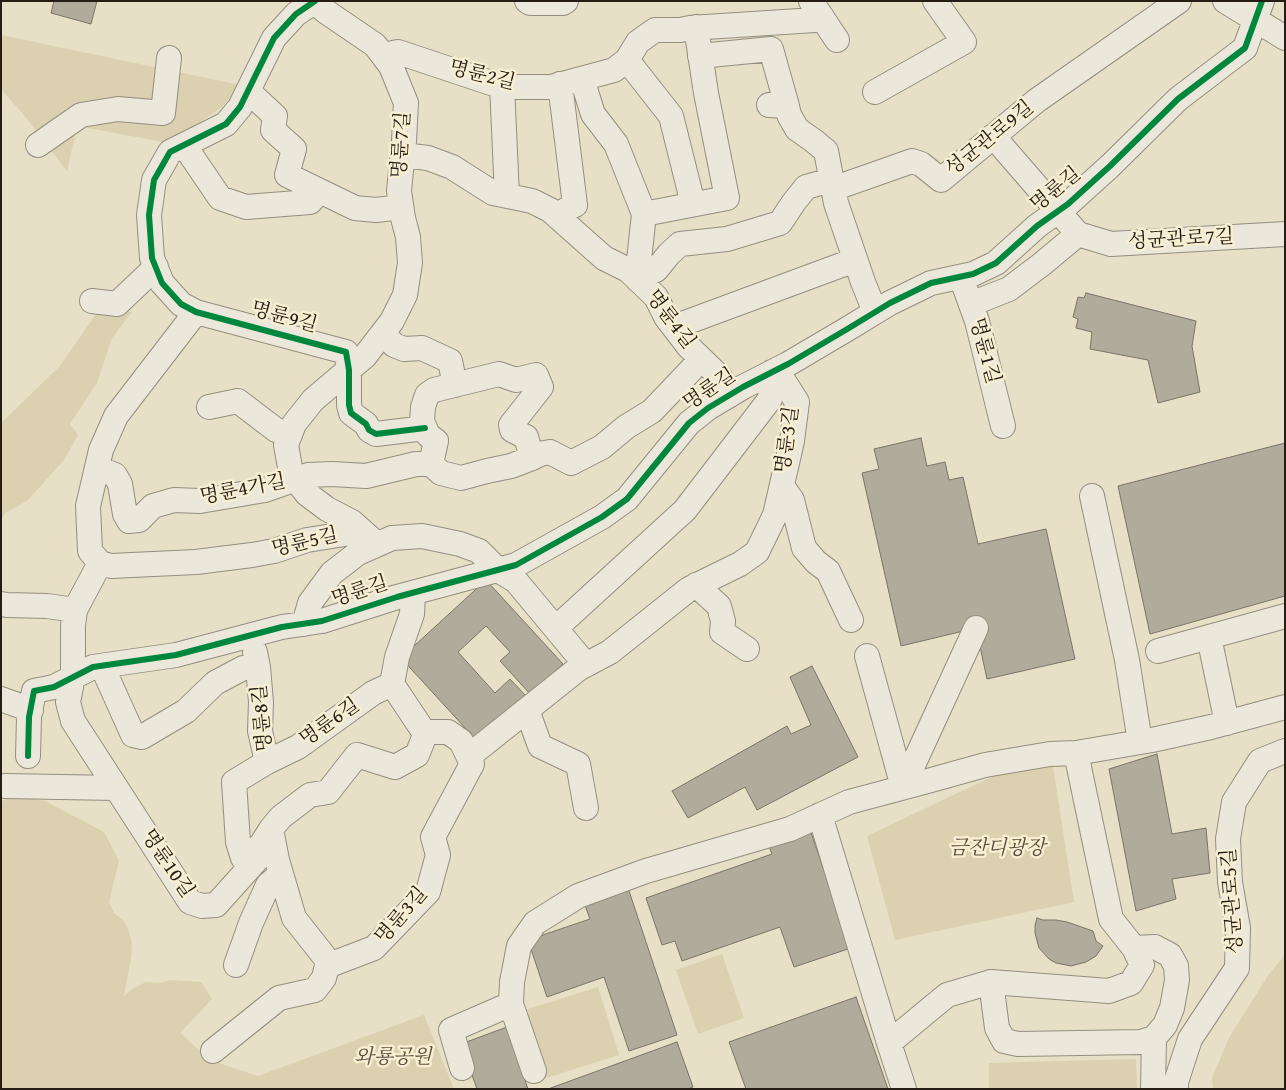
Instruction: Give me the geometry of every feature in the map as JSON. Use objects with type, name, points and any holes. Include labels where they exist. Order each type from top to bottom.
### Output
[{"type":"street","points":[[527,1],[530,3],[563,3],[566,1]]},
{"type":"street","points":[[874,92],[964,42],[935,1]]},
{"type":"street","name":"성균관로9길","points":[[637,279],[656,270],[680,244],[727,239],[780,223],[806,187],[824,182],[842,186],[912,161],[921,164],[940,180],[1036,101],[1179,1]]},
{"type":"street","points":[[1224,1],[1258,11],[1285,38]]},
{"type":"street","points":[[28,756],[29,717],[34,691],[54,687],[73,677],[73,626],[76,610],[100,563],[90,551],[88,506],[101,450],[116,416],[196,312],[181,304],[162,283],[152,258],[149,216],[154,180],[170,152],[226,124],[240,107],[274,38],[296,14],[315,2]]},
{"type":"street","name":"명륜7길","points":[[315,2],[375,45],[391,66],[406,102],[399,191],[408,237],[410,263],[405,295],[392,321],[365,356],[313,400],[294,424],[286,445],[291,473],[307,494],[327,509],[352,522],[373,541]]},
{"type":"street","points":[[817,9],[837,40]]},
{"type":"street","name":"명륜2길","points":[[383,55],[398,52],[510,87],[551,87],[614,70],[626,60],[638,42],[655,30],[680,30],[815,20],[817,9]]},
{"type":"street","name":"명륜길","points":[[73,677],[93,667],[176,655],[282,627],[322,621],[413,593],[516,565],[602,517],[627,499],[689,423],[708,408],[803,355],[890,303],[930,284],[973,274],[996,263],[1037,226],[1058,211],[1110,166],[1178,99],[1245,48],[1258,11]]},
{"type":"street","points":[[644,214],[727,198],[706,93],[696,28]]},
{"type":"street","points":[[700,56],[771,49],[778,106],[789,115],[797,129],[826,151],[836,203],[875,312]]},
{"type":"street","points":[[38,145],[81,115],[118,109],[162,113],[169,58]]},
{"type":"street","points":[[626,60],[671,116],[693,204]]},
{"type":"street","points":[[571,82],[616,144],[644,214],[637,279]]},
{"type":"street","points":[[556,215],[575,206],[571,82]]},
{"type":"street","points":[[502,85],[507,196]]},
{"type":"street","name":"명륜7길","points":[[248,91],[275,116],[273,130],[294,149],[287,175],[356,208],[376,210],[401,207]]},
{"type":"street","name":"명륜길","points":[[993,136],[1058,211]]},
{"type":"street","points":[[184,146],[220,198],[246,207],[310,202],[320,191]]},
{"type":"street","name":"명륜4길","points":[[402,155],[428,158],[452,166],[493,193],[532,201],[550,210],[604,258],[628,270],[656,296],[666,317],[689,347],[720,377],[730,395]]},
{"type":"street","points":[[971,304],[1009,288],[1078,234],[1058,211]]},
{"type":"street","name":"성균관로7길","points":[[1078,234],[1111,244],[1285,234]]},
{"type":"street","points":[[674,327],[855,260]]},
{"type":"street","points":[[92,301],[117,304],[156,267]]},
{"type":"street","name":"명륜1길","points":[[961,276],[977,321],[1003,426]]},
{"type":"street","name":"명륜9길","points":[[196,312],[346,352],[349,370]]},
{"type":"street","points":[[383,333],[394,345],[404,349],[422,348],[450,360],[455,385]]},
{"type":"street","points":[[532,458],[526,437],[512,430],[511,424],[541,387],[536,375],[516,380],[499,374],[434,390],[427,395],[423,407],[422,421],[428,435],[436,440],[431,464],[441,473],[460,478],[487,470],[511,466],[550,452],[571,463],[602,447],[626,427],[652,411],[700,358]]},
{"type":"street","points":[[349,370],[349,405],[351,413],[366,424],[369,430],[376,434],[425,428]]},
{"type":"street","points":[[556,628],[685,510],[770,399],[772,372]]},
{"type":"street","name":"명륜3길","points":[[327,966],[374,948],[428,892],[438,855],[433,837],[472,764],[469,756],[578,669],[610,652],[689,589],[740,564],[757,552],[775,515],[792,441],[797,402],[785,383],[772,372]]},
{"type":"street","points":[[209,407],[238,402],[276,430],[290,434]]},
{"type":"street","name":"명륜4가길","points":[[97,468],[115,475],[120,484],[125,514],[129,521],[139,520],[153,506],[174,500],[200,501],[265,490],[308,475],[366,476],[416,464],[431,464]]},
{"type":"street","name":"명륜3길","points":[[782,486],[792,500],[804,548],[816,562],[828,571],[851,620]]},
{"type":"street","points":[[1092,496],[1127,660],[1140,742]]},
{"type":"street","name":"명륜5길","points":[[100,563],[111,566],[196,562],[274,551],[307,540],[351,533],[373,541],[422,536],[460,544],[479,552],[498,570]]},
{"type":"street","points":[[304,624],[310,604],[332,573],[373,541]]},
{"type":"street","points":[[498,570],[516,581],[586,665]]},
{"type":"street","points":[[696,585],[719,606],[723,621],[722,632],[747,650]]},
{"type":"street","points":[[413,593],[412,614],[397,657],[392,684],[424,732],[448,732],[461,741],[469,756]]},
{"type":"street","points":[[1,604],[47,606],[76,610]]},
{"type":"street","points":[[1158,651],[1284,620]]},
{"type":"street","points":[[903,787],[976,628]]},
{"type":"street","name":"명륜8길","points":[[254,634],[254,649],[258,666],[261,702],[260,731],[267,762],[234,782],[238,842],[243,858],[261,845],[271,829]]},
{"type":"street","points":[[1209,637],[1227,723]]},
{"type":"street","points":[[867,656],[903,787]]},
{"type":"street","name":"명륜8길","points":[[102,666],[133,735],[142,737],[186,711],[215,683],[243,668],[258,666]]},
{"type":"street","name":"명륜10길","points":[[73,677],[68,702],[73,720],[190,902],[202,906],[216,905],[260,856],[271,829]]},
{"type":"street","name":"명륜6길","points":[[267,762],[298,747],[373,692],[392,684]]},
{"type":"street","points":[[1,699],[31,710]]},
{"type":"street","points":[[534,1071],[511,1004],[512,982],[519,946],[535,923],[578,896],[646,871],[790,829],[849,802],[985,765],[1140,742],[1227,723],[1285,707]]},
{"type":"street","points":[[526,710],[540,746],[578,764],[586,808]]},
{"type":"street","name":"명륜6길","points":[[271,829],[281,818],[310,795],[328,792],[357,755],[396,767],[418,755],[425,735],[424,732]]},
{"type":"street","name":"성균관로5길","points":[[1176,1089],[1176,1082],[1190,1039],[1237,968],[1238,928],[1230,882],[1228,839],[1234,802],[1260,761],[1285,751]]},
{"type":"street","points":[[889,1043],[947,996],[991,982],[1109,991],[1131,983],[1142,965],[1134,948],[1111,919],[1076,753]]},
{"type":"street","points":[[5,786],[116,788]]},
{"type":"street","points":[[820,815],[904,1089]]},
{"type":"street","points":[[213,1051],[279,998],[315,990],[324,978],[328,961],[294,918],[281,874],[271,829]]},
{"type":"street","points":[[236,965],[268,885],[281,874]]},
{"type":"street","points":[[991,982],[997,1028],[1004,1041],[1018,1044],[1141,1042],[1154,1038],[1165,1025],[1172,1008],[1177,980],[1176,966],[1170,955],[1155,947],[1134,948]]},
{"type":"street","points":[[462,1068],[451,1030],[511,1004]]},
{"type":"street","points":[[1153,1089],[1154,1038]]},
{"type":"green space","points":[[1,35],[240,85],[222,107],[187,131],[164,142],[77,126],[67,171],[24,115],[1,89]]},
{"type":"green space","points":[[109,308],[132,312],[112,338],[97,383],[70,424],[78,435],[64,460],[27,501],[5,513],[1,520],[1,423],[60,366],[96,314]]},
{"type":"green space","name":"금잔디광장","points":[[1052,760],[1074,902],[895,940],[867,836],[1004,771]]},
{"type":"green space","name":"와룡공원","points":[[10,796],[45,801],[104,832],[119,861],[109,902],[114,913],[123,920],[128,929],[132,944],[124,996],[146,982],[159,983],[171,980],[201,982],[212,999],[180,1033],[210,1060],[258,1076],[424,1015],[454,1089],[1,1089],[1,802]]},
{"type":"green space","points":[[722,954],[744,1018],[698,1034],[676,970]]},
{"type":"green space","points":[[1285,955],[1285,1089],[1213,1089],[1212,1078],[1230,1036],[1269,974]]},
{"type":"green space","points":[[598,987],[619,1055],[543,1079],[522,1011]]},
{"type":"green space","points":[[1136,1059],[1137,1089],[989,1089],[989,1063]]},
{"type":"building","points":[[54,1],[97,1],[91,24],[51,13]]},
{"type":"building","points":[[1086,293],[1196,321],[1192,346],[1200,392],[1158,403],[1148,360],[1090,349],[1092,332],[1076,328],[1078,319],[1073,317],[1078,297],[1084,298]]},
{"type":"building","points":[[921,438],[927,466],[945,462],[949,480],[963,477],[978,544],[1046,529],[1075,659],[987,679],[976,628],[901,646],[862,473],[879,469],[874,449]]},
{"type":"building","points":[[1285,443],[1285,596],[1150,634],[1118,486]]},
{"type":"building","points":[[486,580],[563,664],[530,694],[500,661],[510,652],[486,626],[458,652],[495,693],[510,679],[527,697],[478,742],[401,658]]},
{"type":"building","points":[[812,666],[858,757],[757,810],[745,787],[688,818],[672,791],[787,726],[791,734],[811,725],[790,677]]},
{"type":"building","points":[[1157,754],[1172,834],[1206,828],[1210,873],[1172,879],[1176,899],[1136,911],[1109,769]]},
{"type":"building","points":[[810,830],[851,948],[794,967],[780,927],[682,961],[675,941],[662,945],[646,898],[772,854],[768,844]]},
{"type":"building","points":[[627,885],[677,1035],[629,1051],[604,977],[547,997],[528,940],[590,919],[583,900]]},
{"type":"building","points":[[1037,918],[1067,922],[1093,931],[1096,941],[1103,946],[1096,956],[1086,962],[1071,966],[1056,963],[1049,959],[1039,948],[1035,933]]},
{"type":"building","points":[[856,997],[888,1089],[746,1089],[729,1042]]},
{"type":"building","points":[[507,1027],[528,1089],[477,1089],[461,1044]]},
{"type":"building","points":[[677,1042],[693,1087],[688,1089],[548,1089]]},
{"type":"cycle path","points":[[315,1],[296,14],[274,38],[240,107],[226,124],[170,152],[154,180],[149,215],[152,258],[162,283],[181,304],[196,312],[346,352],[349,370],[349,405],[351,413],[366,424],[369,430],[376,434],[425,428]]},
{"type":"cycle path","points":[[28,756],[29,717],[34,691],[54,687],[93,667],[176,655],[282,627],[322,621],[397,597],[516,565],[602,517],[627,499],[689,423],[708,408],[743,387],[788,364],[890,303],[931,283],[973,274],[996,263],[1037,226],[1068,204],[1110,166],[1178,99],[1245,48],[1262,1]]}]
